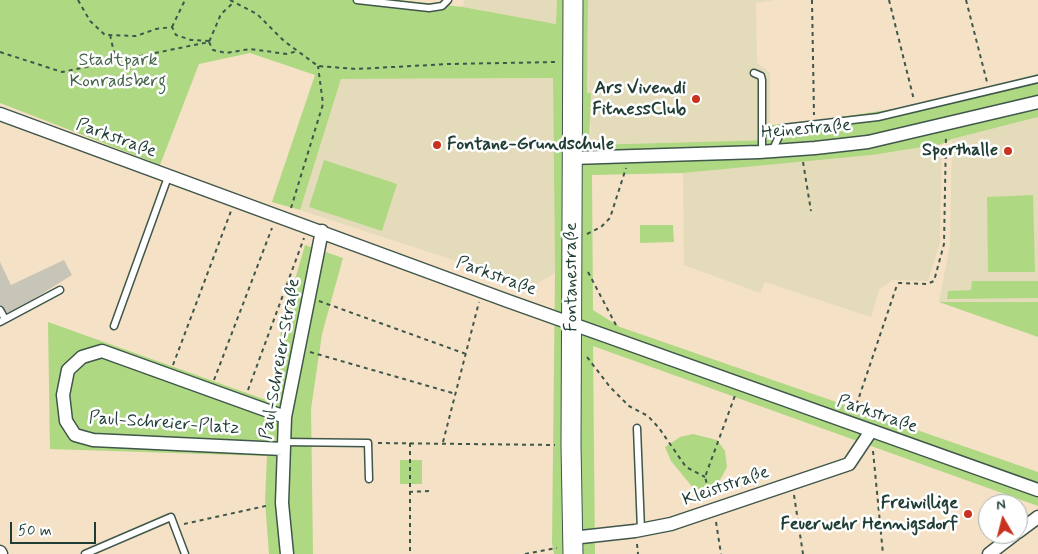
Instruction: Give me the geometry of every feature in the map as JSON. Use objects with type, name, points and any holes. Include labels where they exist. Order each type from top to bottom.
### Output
[{"type":"street","name":"Fontanestraße","points":[[573,0],[571,445],[573,546]]},
{"type":"street","name":"Heinestraße","points":[[572,158],[767,152],[868,142],[1038,102]]},
{"type":"street","name":"Parkstraße","points":[[0,114],[482,291],[1038,490]]},
{"type":"street","name":"Paul-Schreier-Straße","points":[[286,554],[282,503],[285,417],[297,348],[322,231]]},
{"type":"street","name":"Paul-Schreier-Platz","points":[[283,446],[93,440],[75,434],[66,421],[63,395],[68,370],[82,357],[102,351],[285,417]]},
{"type":"street","name":"Kleiststraße","points":[[573,546],[671,524],[849,464],[871,431]]},
{"type":"street","points":[[1028,525],[1038,517]]},
{"type":"street","points":[[989,554],[1002,544]]},
{"type":"lane","points":[[357,0],[428,8],[442,6],[448,0]]},
{"type":"lane","points":[[754,73],[761,76],[762,80],[767,152]]},
{"type":"lane","points":[[767,152],[783,128],[916,109],[1038,79]]},
{"type":"lane","points":[[114,326],[168,177]]},
{"type":"lane","points":[[0,310],[2,321],[60,290]]},
{"type":"lane","points":[[637,428],[641,530]]},
{"type":"lane","points":[[283,446],[368,443],[369,479]]},
{"type":"lane","points":[[85,554],[172,517],[185,554]]},
{"type":"path","points":[[78,0],[90,21],[104,35],[136,36],[172,27]]},
{"type":"path","points":[[172,27],[185,0]]},
{"type":"path","points":[[230,0],[257,14],[284,41],[318,66],[356,69],[449,64],[560,62]]},
{"type":"path","points":[[812,0],[814,125]]},
{"type":"path","points":[[889,0],[916,109]]},
{"type":"path","points":[[966,0],[990,92]]},
{"type":"path","points":[[234,2],[221,14],[210,42],[213,50],[226,53],[250,49],[288,54],[297,51]]},
{"type":"path","points":[[172,27],[176,35],[191,40],[210,42]]},
{"type":"path","points":[[110,35],[116,61]]},
{"type":"path","points":[[0,52],[62,72],[210,42]]},
{"type":"path","points":[[211,389],[283,217],[323,104],[318,66]]},
{"type":"path","points":[[850,424],[897,285],[899,283],[927,284],[934,281],[944,244],[947,142],[945,125]]},
{"type":"path","points":[[801,149],[810,211]]},
{"type":"path","points":[[588,234],[601,227],[610,218],[629,156]]},
{"type":"path","points":[[170,375],[235,200]]},
{"type":"path","points":[[243,402],[308,226]]},
{"type":"path","points":[[588,272],[625,342]]},
{"type":"path","points":[[443,442],[482,291]]},
{"type":"path","points":[[308,297],[466,354]]},
{"type":"path","points":[[297,348],[456,394]]},
{"type":"path","points":[[588,352],[587,359],[610,387],[629,406],[648,416],[659,428],[686,467],[705,477]]},
{"type":"path","points":[[721,554],[714,509],[705,477],[739,384]]},
{"type":"path","points":[[871,431],[883,554]]},
{"type":"path","points":[[410,442],[410,554]]},
{"type":"path","points":[[368,443],[443,442],[571,445]]},
{"type":"path","points":[[792,483],[803,554]]},
{"type":"path","points":[[409,492],[429,491],[432,488]]},
{"type":"path","points":[[176,526],[282,503]]},
{"type":"path","points":[[525,554],[573,546]]},
{"type":"shaded area","points":[[464,0],[557,0],[557,24],[463,7]]},
{"type":"shaded area","points":[[588,0],[775,0],[756,3],[757,63],[770,72],[770,140],[589,145],[591,130],[587,93]]},
{"type":"shaded area","name":"Fontane-Grundschule","points":[[553,78],[555,273],[533,286],[300,210],[341,79]]},
{"type":"shaded area","points":[[1038,117],[1038,302],[939,302],[950,245],[952,139]]},
{"type":"shaded area","points":[[942,144],[940,243],[928,281],[893,280],[879,290],[871,317],[765,282],[760,293],[684,265],[683,173],[872,155]]},
{"type":"shaded area","points":[[64,260],[72,275],[0,320],[0,262],[11,285]]},
{"type":"green space","name":"Stadtpark Konradsberg","points":[[0,0],[400,0],[463,7],[556,24],[557,0],[588,0],[587,93],[591,93],[589,145],[769,140],[770,125],[809,122],[919,105],[1038,74],[1038,117],[952,139],[942,144],[872,155],[683,173],[592,175],[593,310],[620,327],[1038,472],[1038,506],[1028,502],[1028,494],[1005,494],[593,346],[595,554],[554,554],[552,543],[555,273],[553,78],[341,79],[300,210],[272,202],[315,75],[250,53],[199,64],[160,165],[0,103]]},
{"type":"green space","points":[[324,160],[397,184],[382,231],[309,207]]},
{"type":"green space","points":[[1033,195],[1035,272],[988,272],[987,197]]},
{"type":"green space","points":[[640,225],[673,225],[674,242],[640,243]]},
{"type":"green space","points":[[305,245],[343,258],[322,334],[311,409],[313,554],[269,554],[265,501],[267,456],[50,449],[48,322],[269,401],[282,325]]},
{"type":"green space","points":[[972,281],[1038,281],[1038,298],[947,299],[948,291],[971,290]]},
{"type":"green space","points":[[939,302],[1038,302],[1038,337]]},
{"type":"green space","points":[[693,434],[717,440],[725,451],[727,467],[719,482],[707,489],[694,489],[671,461],[665,447],[680,437]]},
{"type":"green space","points":[[400,460],[422,460],[422,484],[400,484]]},
{"type":"place","name":"Ars Vivendi FitnessClub","points":[[696,99]]},
{"type":"place","name":"Fontane-Grundschule","points":[[437,145]]},
{"type":"place","name":"Sporthalle","points":[[1008,151]]},
{"type":"place","name":"Freiwillige Feuerwehr Hennigsdorf","points":[[968,514]]}]
